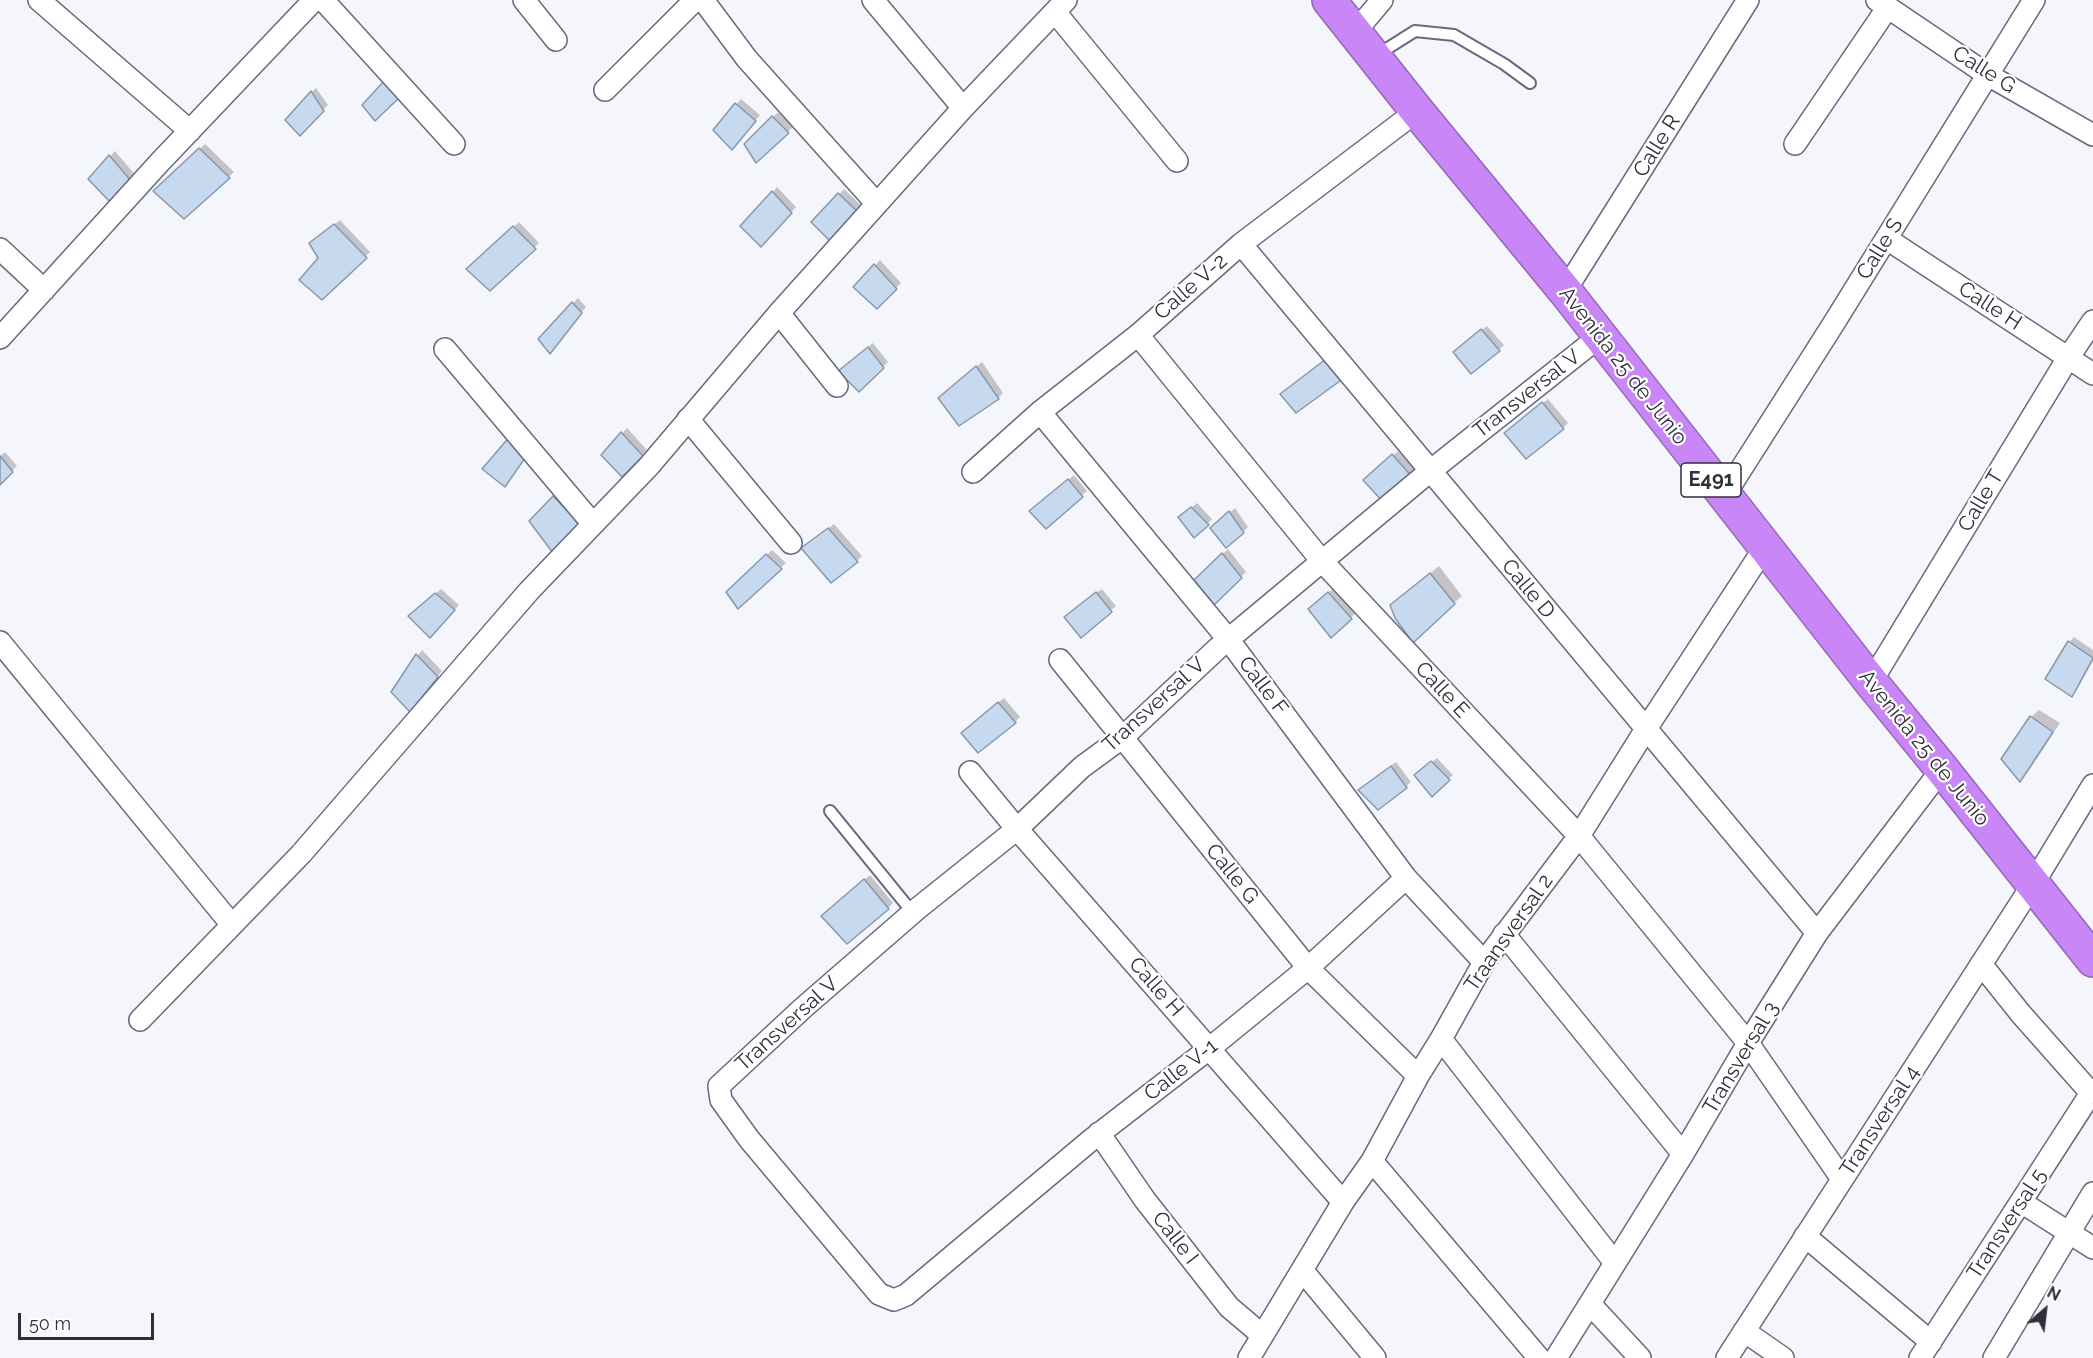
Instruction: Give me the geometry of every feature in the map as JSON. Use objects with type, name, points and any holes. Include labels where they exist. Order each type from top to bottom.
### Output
[{"type":"highway","name":"Avenida 25 de Junio","points":[[1329,0],[1565,291],[1724,496],[2093,960]]},
{"type":"street","points":[[39,0],[190,131]]},
{"type":"street","points":[[0,338],[314,0]]},
{"type":"street","points":[[323,0],[454,144]]},
{"type":"street","points":[[524,0],[556,40]]},
{"type":"street","points":[[605,90],[695,0]]},
{"type":"street","points":[[703,0],[747,60],[877,204]]},
{"type":"street","points":[[873,0],[963,108]]},
{"type":"street","points":[[1364,44],[1382,0]]},
{"type":"street","name":"Calle R","points":[[1565,291],[1748,0]]},
{"type":"street","name":"Calle S","points":[[1724,496],[1887,239],[2034,0]]},
{"type":"street","points":[[1795,144],[1883,4]]},
{"type":"street","name":"Calle G","points":[[1883,4],[1988,75],[2093,135]]},
{"type":"street","points":[[140,1020],[301,854],[513,609],[649,466],[779,313],[963,108],[1060,6],[1177,161]]},
{"type":"street","name":"Calle V-2","points":[[973,472],[1040,412],[1137,334],[1241,244],[1417,111]]},
{"type":"street","name":"Calle H","points":[[1887,239],[2093,374]]},
{"type":"street","name":"Calle D","points":[[1241,244],[1817,933]]},
{"type":"street","points":[[0,249],[44,290]]},
{"type":"street","points":[[779,313],[837,386]]},
{"type":"street","name":"Calle T","points":[[1871,682],[2068,358],[2093,321]]},
{"type":"street","name":"Calle E","points":[[1137,334],[1321,560],[1579,836],[1748,1043],[1842,1179]]},
{"type":"street","name":"Transversal V","points":[[719,1086],[803,1008],[913,913],[1017,829],[1082,767],[1123,737],[1228,639],[1321,560],[1599,337]]},
{"type":"street","points":[[445,349],[593,524]]},
{"type":"street","name":"Calle F","points":[[1040,412],[1228,639],[1406,878],[1484,962]]},
{"type":"street","points":[[688,418],[790,543]]},
{"type":"street","name":"Traansversal 2","points":[[1249,1358],[1343,1202],[1372,1161],[1484,962],[1579,836],[1765,547]]},
{"type":"street","points":[[0,642],[232,925]]},
{"type":"street","name":"Calle G","points":[[1060,660],[1308,968],[1418,1076]]},
{"type":"street","name":"Transversal 3","points":[[1556,1358],[1817,933],[1942,769]]},
{"type":"street","name":"Calle H","points":[[970,772],[1017,829],[1343,1202]]},
{"type":"street","name":"Transversal 4","points":[[1727,1358],[2033,884],[2093,785]]},
{"type":"street","name":"Calle V-1","points":[[719,1086],[721,1100],[748,1139],[879,1294],[894,1300],[906,1295],[1099,1133],[1210,1048],[1308,968],[1406,878]]},
{"type":"street","points":[[1504,934],[1683,1154]]},
{"type":"street","points":[[1981,964],[2021,1014],[2092,1092]]},
{"type":"street","points":[[1441,1039],[1615,1263]]},
{"type":"street","name":"Transversal 5","points":[[1926,1350],[2092,1092]]},
{"type":"street","name":"Calle I","points":[[1099,1133],[1145,1200],[1229,1307],[1262,1335]]},
{"type":"street","points":[[1372,1161],[1539,1358]]},
{"type":"street","points":[[1995,1358],[2093,1193]]},
{"type":"street","points":[[2021,1202],[2093,1248]]},
{"type":"street","points":[[1805,1236],[1926,1350]]},
{"type":"street","points":[[1302,1270],[1375,1358]]},
{"type":"street","points":[[1590,1304],[1640,1358]]},
{"type":"street","points":[[1744,1331],[1783,1358]]},
{"type":"lane","points":[[1364,44],[1415,31],[1454,35],[1530,82]]},
{"type":"lane","points":[[830,811],[913,913]]},
{"type":"building","points":[[385,80],[401,96],[375,121],[362,105]]},
{"type":"building","points":[[311,91],[324,111],[300,136],[285,120]]},
{"type":"building","points":[[735,103],[756,121],[732,150],[713,130]]},
{"type":"building","points":[[772,116],[789,133],[756,163],[744,144]]},
{"type":"building","points":[[199,148],[230,178],[184,219],[153,191]]},
{"type":"building","points":[[109,155],[132,182],[112,204],[88,179]]},
{"type":"building","points":[[772,191],[792,213],[761,247],[740,226]]},
{"type":"building","points":[[838,193],[862,216],[830,241],[811,222]]},
{"type":"building","points":[[334,224],[367,258],[322,300],[299,280],[318,258],[309,243]]},
{"type":"building","points":[[513,226],[536,249],[490,291],[466,269]]},
{"type":"building","points":[[874,264],[897,289],[877,309],[853,287]]},
{"type":"building","points":[[572,302],[582,313],[550,354],[538,339]]},
{"type":"building","points":[[1481,329],[1500,351],[1471,374],[1453,352]]},
{"type":"building","points":[[868,347],[884,368],[859,392],[838,371]]},
{"type":"building","points":[[1326,359],[1344,378],[1296,413],[1280,394]]},
{"type":"building","points":[[976,366],[999,399],[959,426],[938,398]]},
{"type":"building","points":[[1542,402],[1564,429],[1526,459],[1504,433]]},
{"type":"building","points":[[621,432],[643,456],[622,477],[601,455]]},
{"type":"building","points":[[511,435],[527,455],[505,487],[482,469]]},
{"type":"building","points":[[1392,454],[1413,478],[1383,502],[1363,480]]},
{"type":"building","points":[[0,456],[13,472],[0,485]]},
{"type":"building","points":[[1068,479],[1083,497],[1046,529],[1029,511]]},
{"type":"building","points":[[553,496],[581,525],[553,553],[529,521]]},
{"type":"building","points":[[1191,507],[1209,525],[1194,538],[1178,517]]},
{"type":"building","points":[[1229,511],[1244,533],[1226,548],[1210,528]]},
{"type":"building","points":[[828,528],[858,562],[831,583],[801,548]]},
{"type":"building","points":[[1222,553],[1242,578],[1214,605],[1194,580]]},
{"type":"building","points":[[766,554],[782,569],[738,609],[726,592]]},
{"type":"building","points":[[1430,573],[1455,604],[1413,643],[1395,618],[1390,605]]},
{"type":"building","points":[[1096,592],[1112,612],[1081,638],[1064,617]]},
{"type":"building","points":[[1328,592],[1352,619],[1331,638],[1308,609]]},
{"type":"building","points":[[435,593],[455,610],[430,638],[408,616]]},
{"type":"building","points":[[2068,641],[2093,658],[2072,697],[2045,679]]},
{"type":"building","points":[[416,654],[438,677],[410,712],[391,692]]},
{"type":"building","points":[[998,702],[1016,723],[978,753],[961,733]]},
{"type":"building","points":[[2030,716],[2053,732],[2020,782],[2001,759]]},
{"type":"building","points":[[1431,761],[1450,780],[1432,797],[1414,775]]},
{"type":"building","points":[[1391,766],[1407,788],[1378,810],[1358,790]]},
{"type":"building","points":[[864,879],[889,909],[847,944],[821,916]]}]
